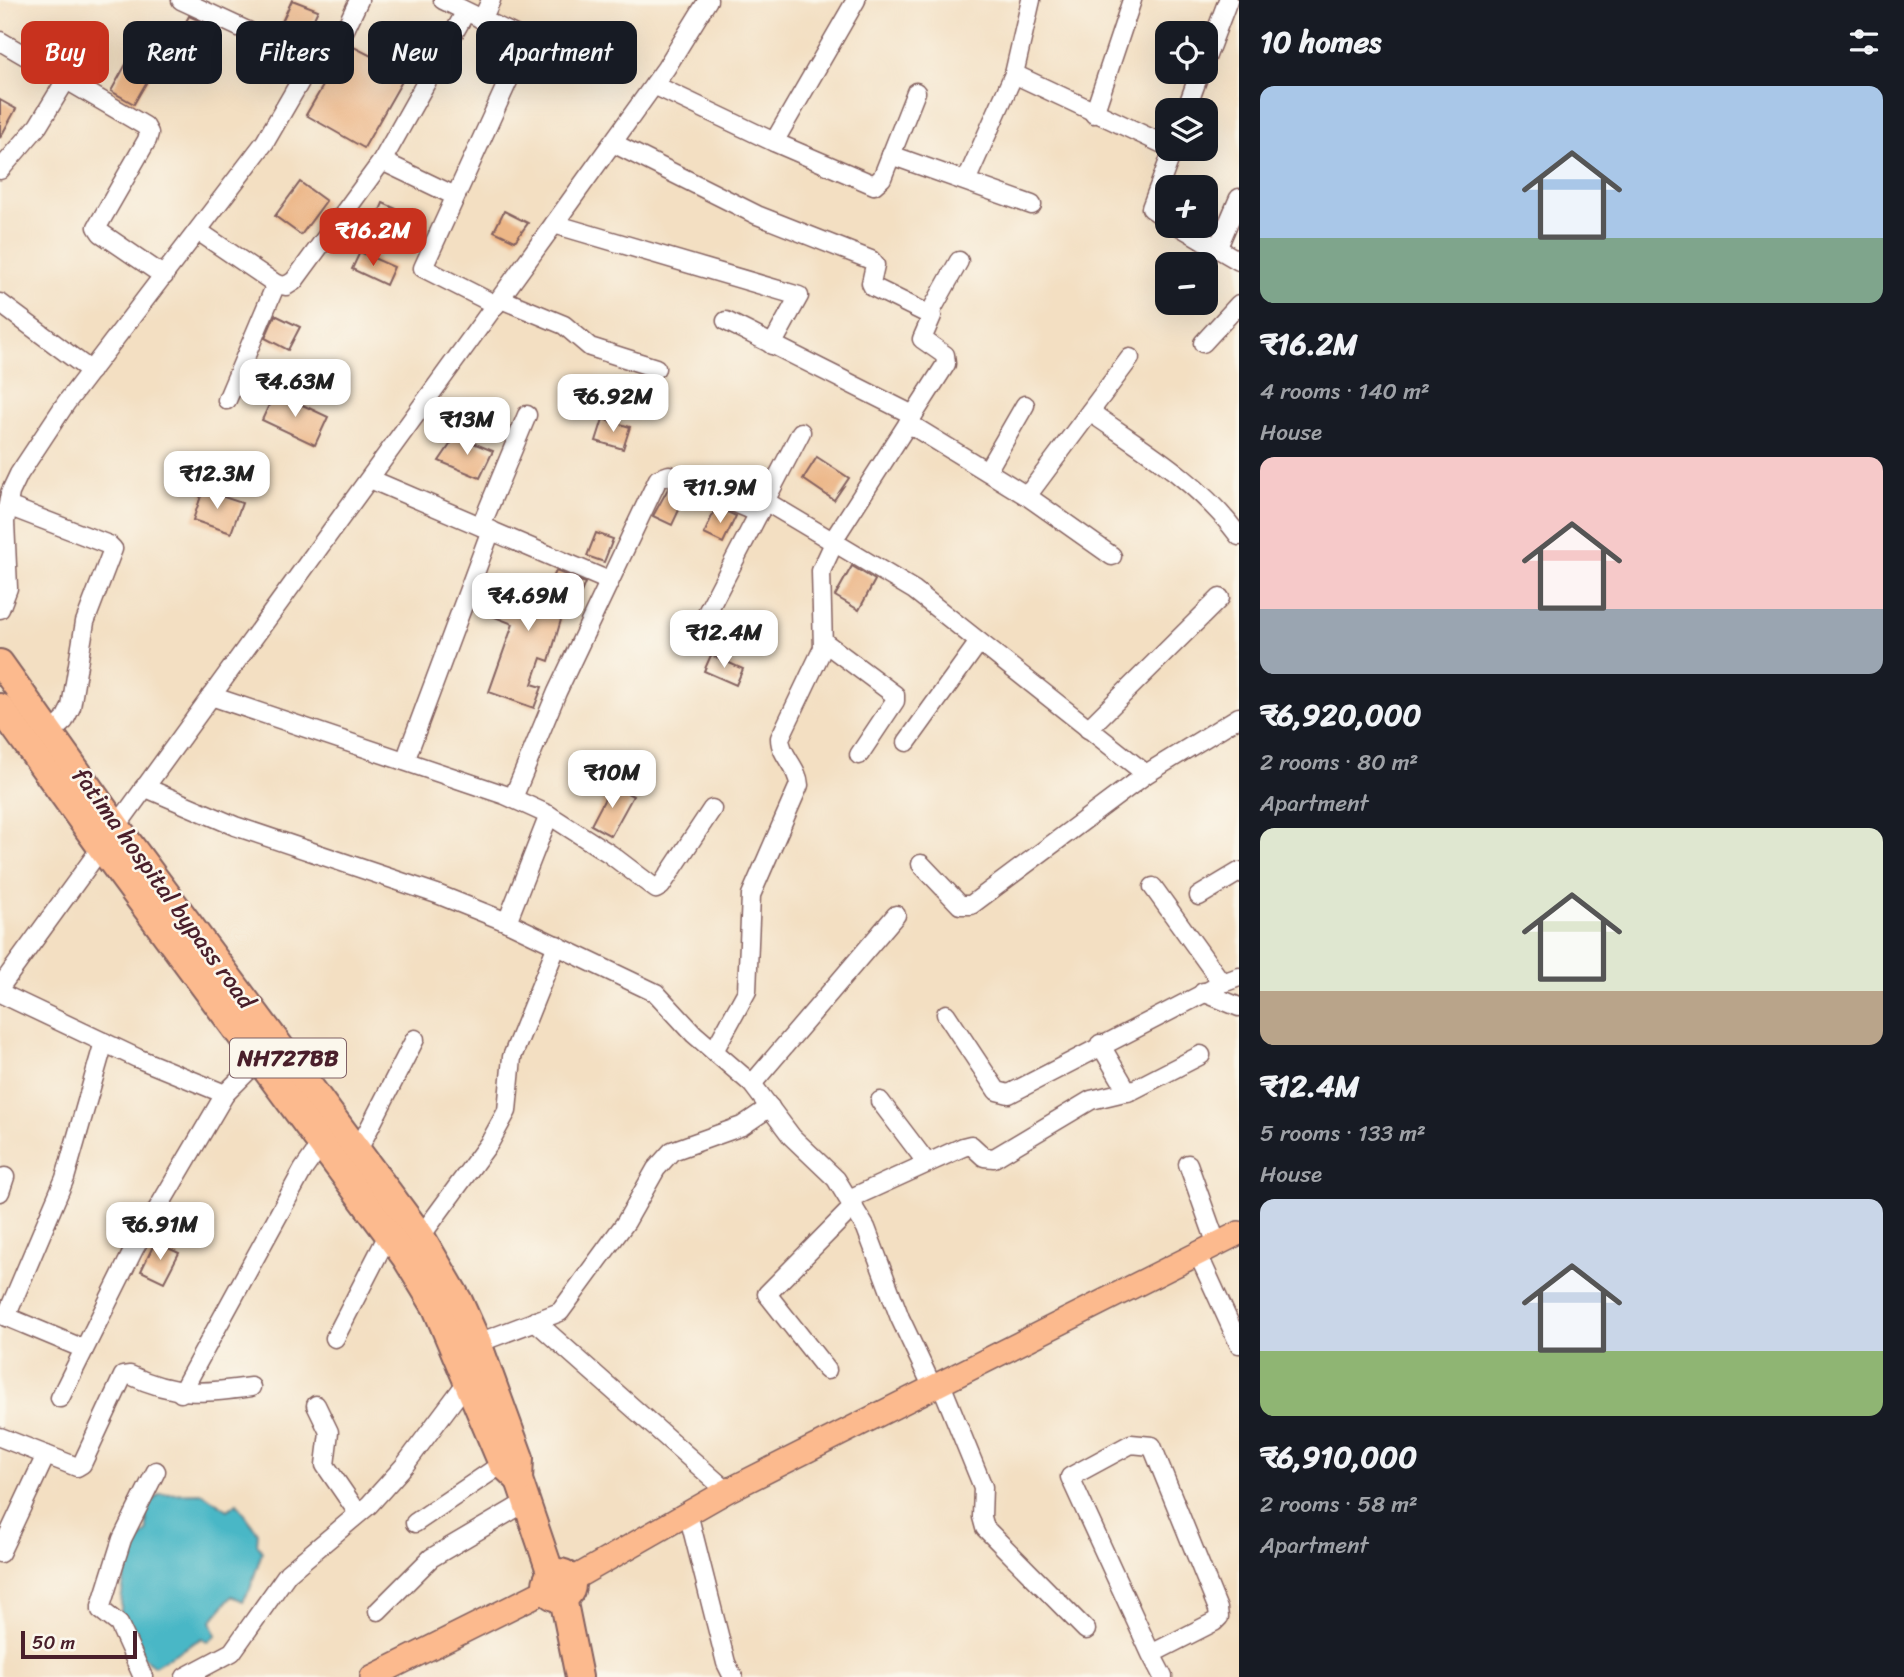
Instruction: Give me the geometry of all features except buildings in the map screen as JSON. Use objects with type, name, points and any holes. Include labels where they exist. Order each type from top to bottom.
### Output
[{"type":"highway","name":"fatima hospital bypass road","points":[[0,663],[117,827],[222,990],[258,1061],[388,1233],[436,1308],[467,1382],[516,1482],[558,1586],[579,1677]]},
{"type":"highway","name":"fatima hospital bypass road","points":[[0,707],[102,849],[357,1152],[421,1236],[459,1301],[478,1343],[520,1458],[516,1482]]},
{"type":"main road","points":[[372,1677],[558,1586],[727,1491],[1239,1233]]},
{"type":"street","points":[[181,0],[236,26]]},
{"type":"street","points":[[349,21],[359,0]]},
{"type":"street","points":[[443,0],[465,13],[519,35],[524,46],[423,268],[498,302],[564,326],[590,347],[656,368]]},
{"type":"street","points":[[482,20],[491,0]]},
{"type":"street","points":[[0,987],[654,85],[708,0]]},
{"type":"street","points":[[774,142],[856,0]]},
{"type":"street","points":[[966,181],[1014,74],[1031,0]]},
{"type":"street","points":[[1094,114],[1132,0]]},
{"type":"street","points":[[1218,26],[1228,0]]},
{"type":"street","points":[[198,231],[276,284],[286,286],[294,281],[382,161],[465,13]]},
{"type":"street","points":[[0,41],[21,53]]},
{"type":"street","points":[[1014,74],[1155,141]]},
{"type":"street","points":[[0,170],[38,126],[64,84]]},
{"type":"street","points":[[73,84],[145,126],[149,133],[97,227],[101,233],[164,276]]},
{"type":"street","points":[[0,609],[8,588],[5,522],[19,474],[91,371],[265,142],[299,84]]},
{"type":"street","points":[[654,85],[774,142],[874,185],[882,178],[916,92]]},
{"type":"street","points":[[612,143],[757,215],[871,261],[875,265],[871,283],[873,287],[930,313]]},
{"type":"street","points":[[891,155],[1032,205]]},
{"type":"street","points":[[382,161],[455,196]]},
{"type":"street","points":[[1155,195],[1151,208],[1155,211]]},
{"type":"street","points":[[1218,247],[1239,198]]},
{"type":"street","points":[[554,224],[799,296],[772,345]]},
{"type":"street","points":[[1201,238],[1239,261]]},
{"type":"street","points":[[714,1051],[747,991],[751,895],[799,785],[795,769],[780,744],[780,738],[824,642],[821,571],[833,542],[947,359],[922,339],[931,318],[930,313],[959,261]]},
{"type":"street","points":[[227,400],[276,284]]},
{"type":"street","points":[[0,303],[91,371]]},
{"type":"street","points":[[1203,343],[1239,304]]},
{"type":"street","points":[[726,321],[911,419],[1112,556]]},
{"type":"street","points":[[1027,496],[1130,358]]},
{"type":"street","points":[[987,471],[1025,405]]},
{"type":"street","points":[[1090,412],[1186,479],[1216,505],[1239,536]]},
{"type":"street","points":[[405,761],[527,415]]},
{"type":"street","points":[[698,630],[801,432]]},
{"type":"street","points":[[513,798],[609,581],[662,475],[669,475],[762,507],[833,542],[914,590],[1146,774]]},
{"type":"street","points":[[370,479],[609,581]]},
{"type":"street","points":[[8,506],[113,549],[85,622],[71,708],[64,721],[51,733]]},
{"type":"street","points":[[1088,729],[1220,598]]},
{"type":"street","points":[[824,642],[895,695],[895,701],[859,755]]},
{"type":"street","points":[[907,742],[979,642]]},
{"type":"street","points":[[211,696],[513,798],[549,815],[610,854],[656,889],[661,886],[712,809]]},
{"type":"street","points":[[920,864],[965,907],[1146,774],[1239,718]]},
{"type":"street","points":[[144,787],[235,826],[437,894],[507,922],[656,993],[714,1051],[752,1084],[792,1137],[836,1179],[852,1203],[983,1487],[982,1517],[985,1528],[1086,1630]]},
{"type":"street","points":[[507,922],[549,815]]},
{"type":"street","points":[[1199,896],[1239,872]]},
{"type":"street","points":[[1153,887],[1220,984]]},
{"type":"street","points":[[752,1084],[896,915]]},
{"type":"street","points":[[421,1236],[490,1142],[507,1111],[512,1057],[557,945]]},
{"type":"street","points":[[946,1014],[1002,1094],[1009,1094],[1203,992],[1239,977]]},
{"type":"street","points":[[1203,992],[1239,1007]]},
{"type":"street","points":[[0,993],[104,1042],[225,1094]]},
{"type":"street","points":[[357,1152],[415,1039]]},
{"type":"street","points":[[84,1349],[3,1315],[65,1178],[104,1042]]},
{"type":"street","points":[[1100,1045],[1128,1092]]},
{"type":"street","points":[[827,1370],[766,1294],[852,1203],[927,1163],[971,1146],[984,1157],[994,1158],[1091,1100],[1128,1092],[1201,1055]]},
{"type":"street","points":[[60,1398],[134,1249],[225,1094],[258,1061]]},
{"type":"street","points":[[880,1101],[927,1163]]},
{"type":"street","points":[[478,1343],[535,1321],[553,1317],[565,1307],[626,1222],[664,1158],[683,1146],[742,1126],[770,1107]]},
{"type":"street","points":[[181,1392],[303,1170],[322,1143]]},
{"type":"street","points":[[1188,1164],[1207,1249],[1239,1344]]},
{"type":"street","points":[[335,1338],[388,1233]]},
{"type":"street","points":[[535,1321],[727,1491]]},
{"type":"street","points":[[0,1437],[72,1467],[82,1464],[123,1376],[130,1375],[161,1389],[181,1392],[251,1387]]},
{"type":"street","points":[[185,1677],[232,1651],[288,1573],[358,1513],[404,1466],[467,1382]]},
{"type":"street","points":[[316,1405],[329,1432],[325,1465],[358,1513]]},
{"type":"street","points":[[1151,1654],[1219,1617],[1152,1446],[1131,1444],[1070,1477],[1151,1654],[1163,1677]]},
{"type":"street","points":[[0,1553],[46,1455]]},
{"type":"street","points":[[144,1677],[119,1624],[101,1610],[100,1605],[122,1539],[156,1471]]},
{"type":"street","points":[[415,1523],[516,1482]]},
{"type":"street","points":[[378,1611],[430,1558],[516,1482]]},
{"type":"street","points":[[688,1513],[720,1642],[733,1677]]},
{"type":"water","points":[[202,1493],[228,1510],[237,1503],[258,1533],[257,1544],[262,1552],[250,1589],[243,1601],[232,1596],[211,1621],[216,1635],[208,1642],[202,1638],[154,1666],[132,1648],[124,1635],[121,1609],[124,1580],[133,1552],[147,1532],[146,1507],[160,1494]]}]
